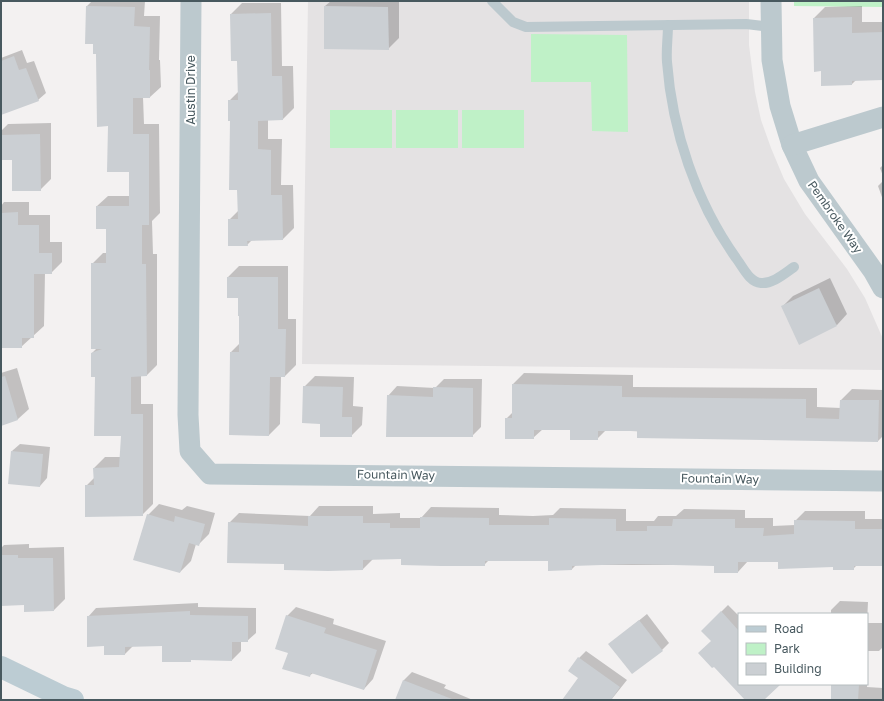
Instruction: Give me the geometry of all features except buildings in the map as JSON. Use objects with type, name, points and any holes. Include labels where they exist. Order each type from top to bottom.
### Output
[{"type":"street","name":"Austin Drive","points":[[190,180],[191,1]]},
{"type":"street","name":"Pembroke Way","points":[[771,1],[772,60],[780,106],[792,145],[809,182],[874,272],[883,288]]},
{"type":"street","points":[[792,145],[883,117]]},
{"type":"street","name":"Fountain Way","points":[[190,180],[188,415],[190,451],[210,474],[883,481]]},
{"type":"street","points":[[1,667],[56,694],[73,700]]},
{"type":"lane","points":[[492,1],[514,22],[526,26],[746,24],[771,27]]},
{"type":"lane","points":[[668,25],[667,60],[671,98],[680,137],[697,185],[722,238],[752,280],[761,283],[771,282],[794,267]]},
{"type":"shaded area","points":[[308,1],[749,1],[749,45],[755,92],[761,120],[771,148],[784,179],[805,214],[847,269],[865,298],[883,339],[883,370],[302,364]]},
{"type":"green space","points":[[794,1],[883,1],[883,7],[794,6]]},
{"type":"green space","points":[[531,34],[627,35],[628,132],[592,131],[591,82],[531,82]]},
{"type":"green space","points":[[330,110],[392,110],[392,148],[330,148]]},
{"type":"green space","points":[[396,110],[458,110],[458,148],[396,148]]},
{"type":"green space","points":[[462,110],[524,110],[524,148],[462,148]]}]
